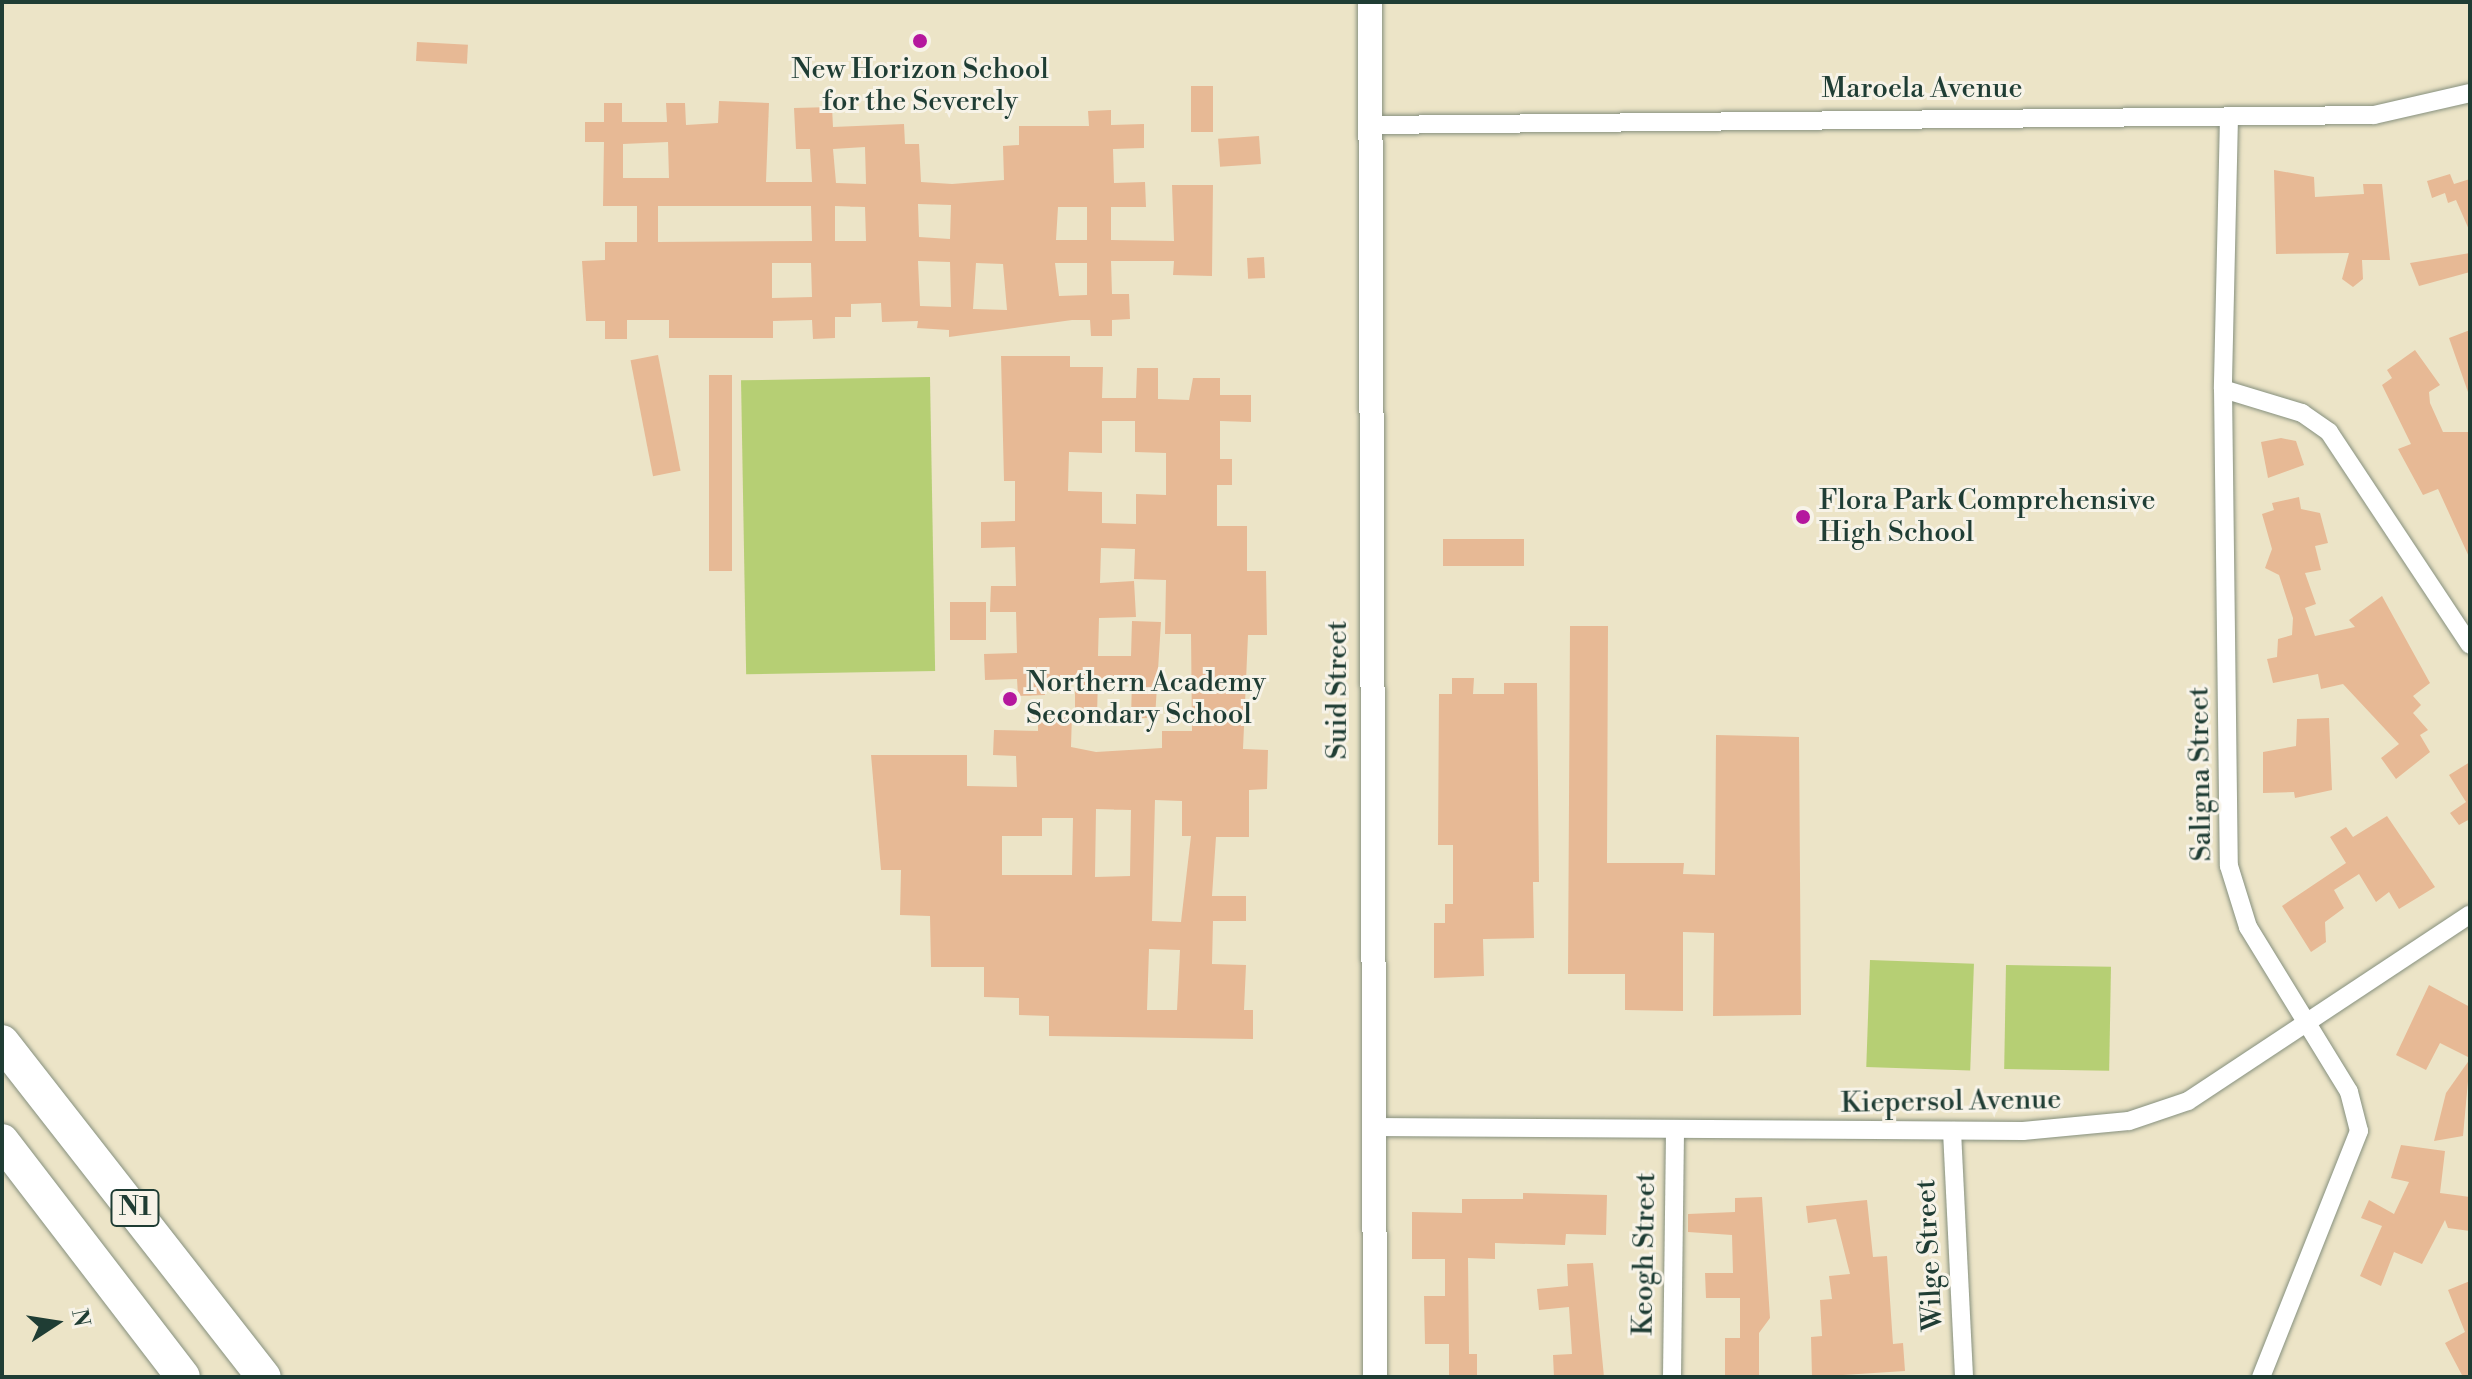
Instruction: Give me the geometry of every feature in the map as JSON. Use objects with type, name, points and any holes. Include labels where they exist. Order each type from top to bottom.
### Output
[{"type":"highway","name":"N1","points":[[2,1042],[264,1377]]},
{"type":"highway","name":"N1","points":[[2,1141],[183,1377]]},
{"type":"street","name":"Suid Street","points":[[1370,2],[1375,1377]]},
{"type":"street","name":"Maroela Avenue","points":[[1370,125],[2388,114],[2470,93]]},
{"type":"street","name":"Saligna Street","points":[[2229,117],[2223,389],[2229,866],[2248,927],[2352,1099],[2359,1131],[2261,1377]]},
{"type":"street","points":[[2223,389],[2302,413],[2329,432],[2470,645]]},
{"type":"street","name":"Kiepersol Avenue","points":[[1373,1127],[1952,1131],[2080,1128],[2145,1117],[2188,1101],[2470,914]]},
{"type":"street","name":"Keogh Street","points":[[1672,1377],[1675,1131]]},
{"type":"street","name":"Wilge Street","points":[[1952,1131],[1964,1377]]},
{"type":"green space","points":[[930,377],[935,671],[746,674],[741,380]]},
{"type":"green space","points":[[1870,960],[1974,964],[1970,1071],[1866,1067]]},
{"type":"green space","points":[[2006,965],[2111,967],[2109,1071],[2004,1069]]},
{"type":"building","points":[[417,42],[468,45],[467,64],[416,61]]},
{"type":"building","points":[[1191,86],[1213,86],[1213,132],[1191,132]]},
{"type":"building","points":[[719,101],[769,103],[766,182],[812,182],[810,149],[796,149],[794,108],[832,107],[833,127],[904,124],[905,144],[919,144],[921,182],[952,184],[1004,180],[1003,146],[1019,145],[1019,126],[1089,126],[1088,111],[1111,110],[1111,125],[1144,124],[1144,148],[1113,149],[1114,183],[1145,182],[1146,207],[1111,207],[1111,240],[1174,241],[1172,185],[1213,185],[1212,276],[1173,275],[1174,261],[1111,261],[1112,294],[1129,294],[1130,319],[1112,320],[1112,336],[1091,336],[1090,320],[1072,320],[949,337],[949,330],[917,328],[918,321],[882,322],[881,303],[851,304],[851,317],[835,317],[835,338],[813,339],[812,320],[773,321],[773,338],[669,338],[669,320],[627,320],[627,339],[605,339],[605,321],[586,321],[582,261],[605,260],[605,242],[637,242],[637,206],[603,206],[604,142],[585,142],[585,122],[604,122],[604,103],[622,103],[622,122],[667,122],[666,103],[685,103],[686,125],[718,123]],"holes":[[[668,142],[669,178],[623,178],[623,144]],[[865,147],[866,184],[836,183],[833,149]],[[918,204],[951,205],[950,239],[919,237]],[[658,206],[811,206],[812,241],[658,242]],[[835,206],[865,207],[866,241],[835,241]],[[1058,207],[1087,207],[1087,240],[1056,240]],[[918,261],[950,262],[951,307],[920,306]],[[772,263],[811,263],[812,297],[772,298]],[[976,263],[1003,264],[1007,310],[973,309]],[[1055,263],[1087,263],[1087,295],[1059,296]]]},
{"type":"building","points":[[1259,136],[1261,164],[1220,167],[1218,139]]},
{"type":"building","points":[[2274,170],[2314,177],[2315,197],[2364,194],[2363,184],[2382,184],[2390,260],[2362,260],[2363,279],[2353,287],[2342,279],[2349,253],[2276,254]]},
{"type":"building","points":[[2450,174],[2454,184],[2470,179],[2470,232],[2456,200],[2448,203],[2445,193],[2432,198],[2427,181]]},
{"type":"building","points":[[2470,253],[2470,272],[2419,286],[2410,263]]},
{"type":"building","points":[[1264,257],[1265,278],[1248,279],[1247,258]]},
{"type":"building","points":[[2470,330],[2470,391],[2468,392],[2449,338]]},
{"type":"building","points":[[2415,350],[2440,385],[2429,392],[2430,403],[2443,432],[2470,432],[2470,559],[2438,489],[2423,495],[2398,449],[2411,444],[2382,385],[2392,378],[2387,370]]},
{"type":"building","points":[[658,355],[681,471],[653,476],[631,360]]},
{"type":"building","points":[[1001,356],[1070,356],[1070,367],[1103,367],[1102,398],[1136,398],[1137,368],[1158,368],[1158,399],[1189,400],[1193,378],[1220,378],[1220,395],[1251,395],[1251,422],[1220,421],[1220,459],[1232,459],[1232,485],[1217,485],[1217,526],[1247,526],[1247,571],[1266,571],[1267,635],[1248,635],[1243,749],[1268,750],[1267,789],[1249,790],[1249,837],[1216,837],[1212,896],[1246,896],[1246,921],[1213,921],[1212,964],[1246,965],[1244,1010],[1253,1010],[1253,1039],[1049,1036],[1049,1016],[1019,1015],[1019,998],[984,997],[984,967],[931,967],[930,916],[900,915],[901,870],[881,870],[871,755],[967,755],[967,786],[1017,787],[1016,756],[993,755],[994,730],[1038,731],[1038,712],[1072,713],[1071,747],[1096,752],[1162,748],[1162,731],[1192,731],[1191,634],[1165,634],[1166,580],[1134,579],[1135,549],[1101,548],[1100,583],[1134,581],[1136,617],[1099,618],[1098,656],[1131,656],[1132,621],[1161,622],[1155,718],[1131,718],[1132,680],[1098,679],[1097,715],[1075,715],[1075,679],[1044,678],[1045,695],[1018,696],[1017,679],[985,680],[984,654],[1017,653],[1016,612],[990,612],[991,586],[1016,586],[1015,547],[981,548],[981,522],[1015,521],[1015,481],[1004,481]],"holes":[[[1102,421],[1135,421],[1135,452],[1166,453],[1166,495],[1136,494],[1136,524],[1102,523],[1102,492],[1068,491],[1069,452],[1102,453]],[[1155,800],[1182,801],[1182,836],[1191,836],[1181,922],[1152,921]],[[1096,809],[1131,810],[1130,876],[1095,877]],[[1042,818],[1073,818],[1072,875],[1002,875],[1002,836],[1042,836]],[[1149,949],[1180,950],[1177,1010],[1147,1010]]]},
{"type":"building","points":[[709,375],[732,375],[732,571],[709,571]]},
{"type":"building","points":[[2281,438],[2296,441],[2304,465],[2268,478],[2261,442]]},
{"type":"building","points":[[2299,497],[2301,509],[2320,513],[2328,543],[2315,546],[2321,570],[2305,573],[2316,604],[2305,608],[2315,636],[2355,627],[2349,620],[2382,596],[2430,683],[2413,696],[2421,705],[2413,713],[2428,730],[2420,735],[2430,752],[2396,779],[2381,758],[2399,744],[2343,684],[2321,689],[2318,674],[2273,683],[2267,659],[2277,657],[2278,639],[2292,635],[2293,618],[2279,575],[2265,568],[2272,549],[2262,514],[2274,510],[2272,503]]},
{"type":"building","points":[[1443,539],[1524,539],[1524,566],[1443,566]]},
{"type":"building","points":[[950,602],[986,602],[986,640],[950,640]]},
{"type":"building","points":[[1570,626],[1608,626],[1607,863],[1684,863],[1683,874],[1715,875],[1716,735],[1799,737],[1801,1015],[1713,1016],[1714,933],[1683,932],[1683,1011],[1625,1010],[1625,974],[1568,974]]},
{"type":"building","points":[[1452,678],[1474,678],[1473,694],[1504,694],[1504,683],[1537,683],[1539,882],[1533,882],[1534,938],[1483,939],[1484,976],[1434,978],[1434,923],[1445,923],[1445,904],[1453,904],[1453,845],[1438,845],[1439,694],[1452,694]]},
{"type":"building","points":[[2329,718],[2332,790],[2295,798],[2294,792],[2263,793],[2263,752],[2296,746],[2297,719]]},
{"type":"building","points":[[2470,762],[2470,819],[2459,825],[2450,813],[2466,802],[2449,775]]},
{"type":"building","points":[[2387,816],[2435,887],[2399,909],[2389,892],[2376,902],[2359,874],[2334,890],[2344,908],[2325,922],[2326,942],[2311,952],[2282,906],[2346,863],[2330,837],[2346,827],[2353,837]]},
{"type":"building","points":[[2429,985],[2470,1007],[2470,1058],[2440,1043],[2426,1070],[2396,1055]]},
{"type":"building","points":[[2470,1059],[2463,1136],[2434,1141],[2446,1093]]},
{"type":"building","points":[[2401,1145],[2445,1151],[2440,1193],[2470,1197],[2470,1231],[2448,1228],[2445,1220],[2422,1264],[2394,1252],[2381,1286],[2360,1276],[2382,1226],[2361,1218],[2369,1200],[2394,1214],[2409,1182],[2391,1178]]},
{"type":"building","points":[[1523,1193],[1607,1195],[1606,1235],[1566,1234],[1565,1245],[1495,1243],[1495,1259],[1468,1258],[1469,1354],[1477,1354],[1477,1377],[1449,1377],[1449,1344],[1425,1344],[1424,1296],[1445,1296],[1445,1259],[1412,1259],[1412,1212],[1462,1213],[1462,1199],[1523,1199]]},
{"type":"building","points":[[1762,1197],[1770,1318],[1759,1333],[1759,1377],[1725,1377],[1725,1338],[1740,1338],[1740,1298],[1706,1298],[1705,1273],[1733,1273],[1732,1235],[1688,1232],[1688,1214],[1735,1212],[1735,1198]]},
{"type":"building","points":[[1867,1200],[1873,1257],[1887,1256],[1893,1344],[1903,1343],[1905,1371],[1812,1377],[1811,1337],[1822,1336],[1820,1300],[1832,1299],[1829,1276],[1850,1274],[1836,1219],[1808,1223],[1806,1206]]},
{"type":"building","points":[[1593,1263],[1604,1377],[1554,1377],[1553,1355],[1572,1354],[1569,1307],[1539,1310],[1537,1289],[1568,1286],[1567,1264]]},
{"type":"building","points":[[2470,1281],[2470,1377],[2463,1377],[2445,1343],[2465,1332],[2448,1290]]},
{"type":"place","name":"New Horizon School for the Severely","points":[[920,41]]},
{"type":"place","name":"Flora Park Comprehensive High School","points":[[1803,517]]},
{"type":"place","name":"Northern Academy Secondary School","points":[[1010,699]]}]
